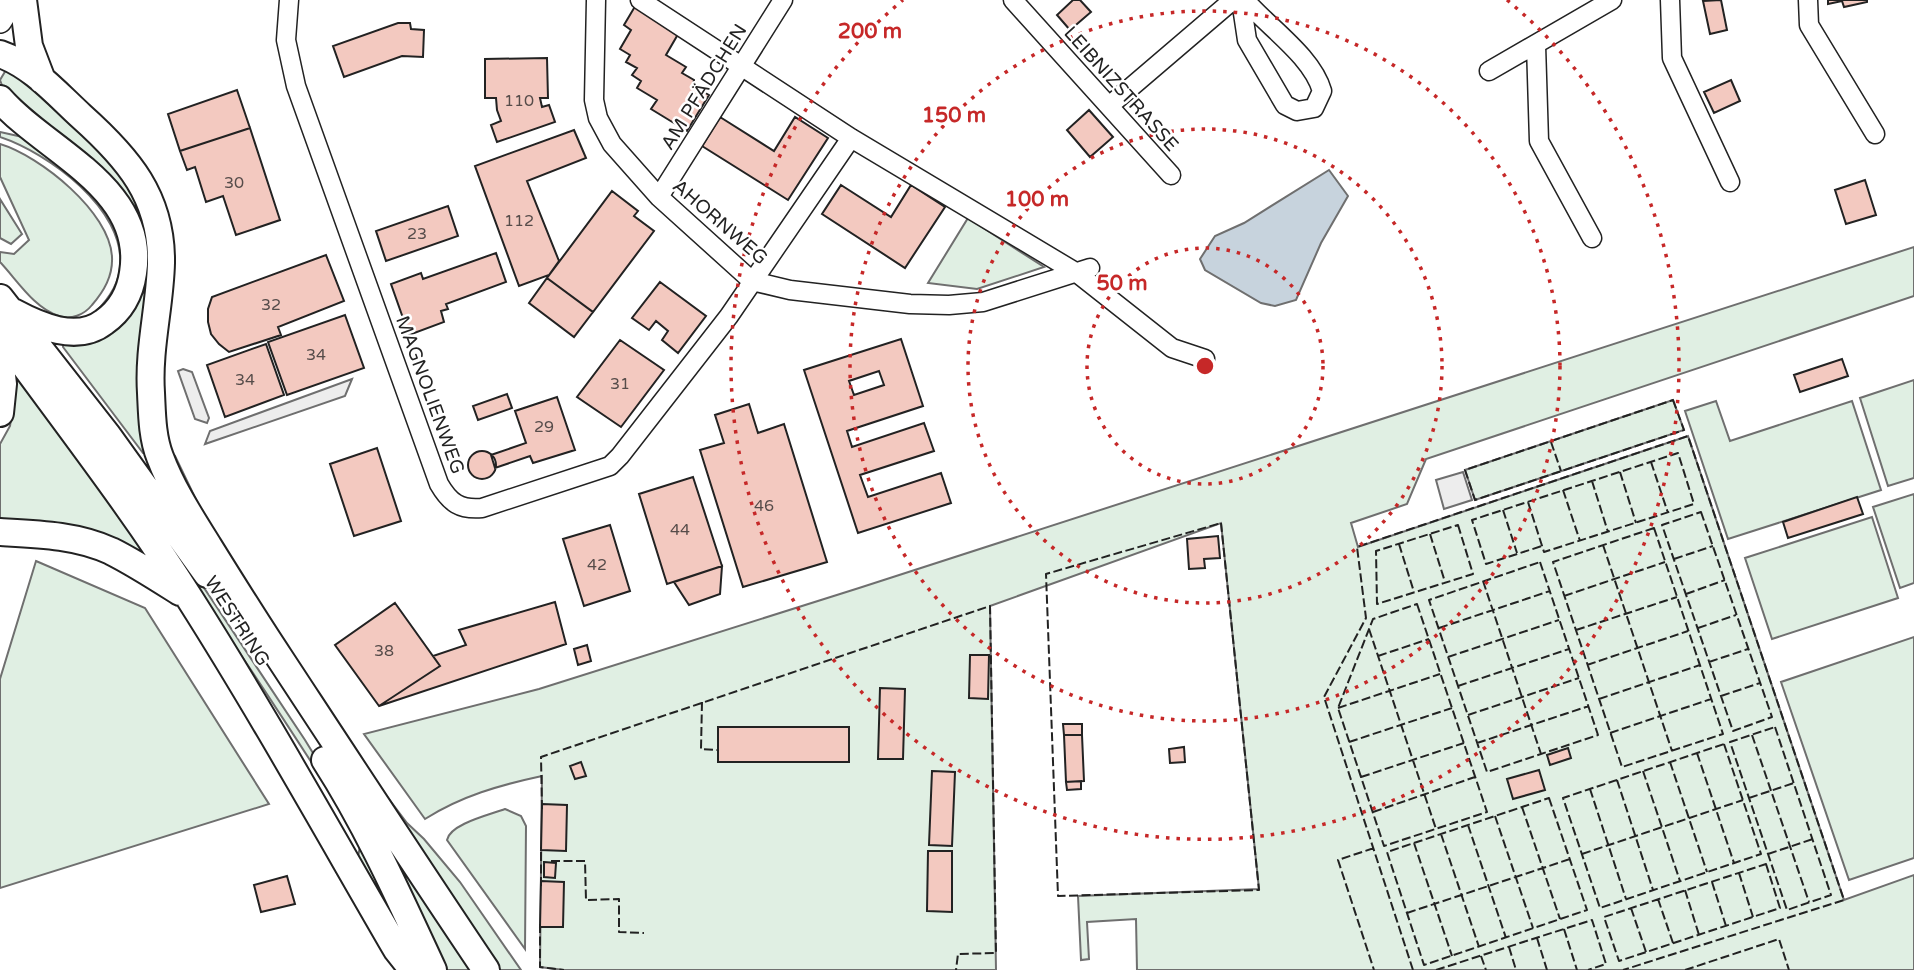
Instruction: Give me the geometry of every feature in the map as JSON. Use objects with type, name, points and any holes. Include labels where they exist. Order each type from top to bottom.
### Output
[{"type":"highway","points":[[23,0],[29,46],[42,80]]},
{"type":"highway","points":[[0,54],[19,63],[42,80],[120,153],[139,178],[153,206],[160,238],[161,264],[150,379],[160,458],[175,491],[251,614],[486,970]]},
{"type":"highway","points":[[0,99],[27,125],[73,158],[101,185],[124,219],[132,237],[135,262],[131,287],[120,309],[101,325],[80,331],[59,331],[3,313]]},
{"type":"highway","points":[[0,124],[27,125]]},
{"type":"highway","name":"WESTRING","points":[[3,313],[108,436],[205,572],[350,800],[433,970]]},
{"type":"highway","name":"WESTRING","points":[[3,313],[190,598],[405,963]]},
{"type":"highway","points":[[0,359],[3,384],[0,412]]},
{"type":"highway","points":[[0,532],[55,536],[109,550],[190,598]]},
{"type":"highway","points":[[205,572],[251,614]]},
{"type":"main road","points":[[0,21],[13,0]]},
{"type":"street","name":"MAGNOLIENWEG","points":[[289,0],[286,40],[296,86],[439,484],[455,505],[468,509],[482,508],[610,466],[729,316],[851,138]]},
{"type":"street","name":"AHORNWEG","points":[[596,0],[594,100],[598,118],[612,144],[659,197],[751,281],[790,290],[910,304],[949,305],[983,302],[1084,270]]},
{"type":"street","points":[[640,0],[851,138],[1084,270],[1172,348],[1205,359]]},
{"type":"street","name":"AM PFÄDCHEN","points":[[659,197],[783,0]]},
{"type":"street","name":"LEIBNIZSTRASSE","points":[[1013,0],[1171,175]]},
{"type":"street","points":[[1109,106],[1233,0]]},
{"type":"street","points":[[1243,0],[1294,49],[1318,78],[1322,91],[1314,108],[1297,111],[1285,105],[1247,40],[1243,0]]},
{"type":"street","points":[[1489,71],[1612,0]]},
{"type":"street","points":[[1670,0],[1672,58],[1730,183]]},
{"type":"street","points":[[1808,0],[1809,25],[1875,134]]},
{"type":"street","points":[[1536,45],[1539,141],[1591,237]]},
{"type":"green space","points":[[9,65],[108,150],[151,217],[153,452],[143,453],[63,347],[63,342],[145,278],[146,248],[3,88],[0,80]]},
{"type":"green space","points":[[0,132],[27,138],[117,215],[125,287],[91,317],[110,295],[119,275],[119,245],[111,224],[80,186],[61,170],[40,156],[0,137]]},
{"type":"green space","points":[[0,144],[34,160],[70,188],[99,222],[108,240],[112,257],[109,277],[96,300],[81,314],[73,317],[59,316],[42,307],[26,293],[0,262],[0,252],[14,254],[29,240],[0,177]]},
{"type":"green space","points":[[0,199],[22,234],[11,244],[0,238]]},
{"type":"green space","points":[[968,218],[1044,267],[977,289],[928,283]]},
{"type":"green space","points":[[1914,247],[1914,296],[1426,459],[1407,504],[1351,523],[1358,547],[1688,436],[1844,900],[1914,875],[1914,970],[1137,970],[1136,919],[1087,922],[1089,959],[1081,960],[1078,896],[1259,889],[1221,523],[990,606],[996,970],[564,970],[540,967],[542,776],[481,792],[425,819],[364,734],[539,689]]},
{"type":"green space","points":[[0,307],[157,517],[305,740],[343,802],[423,970],[358,857],[361,841],[318,773],[184,571]]},
{"type":"green space","points":[[11,368],[161,567],[0,527],[0,444],[10,426],[13,407]]},
{"type":"green space","points":[[1914,380],[1914,478],[1888,486],[1860,398]]},
{"type":"green space","points":[[1673,400],[1684,430],[1475,500],[1465,470]]},
{"type":"green space","points":[[1716,401],[1730,441],[1852,401],[1881,490],[1728,539],[1685,411]]},
{"type":"green space","points":[[175,456],[218,545],[364,766],[407,823],[460,882],[521,970],[499,970],[211,545],[174,468],[170,458]]},
{"type":"green space","points":[[1914,494],[1914,583],[1900,588],[1873,507]]},
{"type":"green space","points":[[1872,517],[1898,598],[1772,639],[1745,558]]},
{"type":"green space","points":[[36,561],[145,608],[269,804],[0,888],[0,679]]},
{"type":"green space","points":[[1914,637],[1914,858],[1849,880],[1781,682]]},
{"type":"green space","points":[[505,809],[521,816],[526,826],[525,949],[447,840],[455,829],[462,825]]},
{"type":"green space","points":[[390,844],[476,970],[442,970],[382,847]]},
{"type":"shaded area","points":[[1329,170],[1348,196],[1321,243],[1296,300],[1275,306],[1261,303],[1205,270],[1200,259],[1215,236],[1244,223]]},
{"type":"shaded area","points":[[183,369],[192,372],[209,418],[207,423],[195,419],[178,371]]},
{"type":"shaded area","points":[[352,379],[345,396],[205,444],[210,431]]},
{"type":"shaded area","points":[[1463,472],[1472,500],[1444,509],[1436,480]]},
{"type":"building","points":[[1073,0],[1080,0],[1091,12],[1070,30],[1057,15]]},
{"type":"building","points":[[1721,0],[1727,30],[1710,34],[1703,1]]},
{"type":"building","points":[[1828,0],[1867,2],[1844,7],[1842,1],[1828,4]]},
{"type":"building","points":[[637,3],[681,29],[666,55],[686,67],[682,73],[694,80],[693,86],[709,95],[687,131],[651,109],[657,100],[637,88],[641,81],[632,75],[637,68],[626,62],[630,55],[620,49],[631,30],[624,25]]},
{"type":"building","points":[[398,23],[410,23],[411,29],[424,30],[423,57],[402,56],[344,77],[333,46]]},
{"type":"building","points":[[547,58],[548,98],[540,98],[542,107],[549,105],[555,122],[497,142],[491,125],[501,121],[496,98],[485,98],[485,59]]},
{"type":"building","points":[[1731,80],[1740,101],[1714,113],[1704,92]]},
{"type":"building","points":[[237,90],[250,128],[180,151],[168,114]]},
{"type":"building","points":[[1089,110],[1113,137],[1090,157],[1067,130]]},
{"type":"building","points":[[720,117],[774,151],[795,117],[828,138],[788,200],[702,146]]},
{"type":"building","points":[[250,128],[280,220],[236,235],[223,196],[206,202],[195,167],[187,170],[180,151]]},
{"type":"building","points":[[574,130],[586,158],[527,181],[559,261],[549,275],[519,286],[475,166]]},
{"type":"building","points":[[1865,180],[1876,215],[1846,224],[1835,190]]},
{"type":"building","points":[[841,185],[891,217],[911,185],[945,207],[905,268],[822,214]]},
{"type":"building","points":[[612,191],[638,211],[634,216],[654,231],[593,312],[547,278]]},
{"type":"building","points":[[448,206],[458,236],[386,261],[376,231]]},
{"type":"building","points":[[496,253],[506,282],[446,304],[448,309],[441,311],[444,322],[409,335],[391,284],[421,273],[423,279]]},
{"type":"building","points":[[326,255],[344,301],[278,327],[281,335],[229,352],[211,334],[208,309],[212,297]]},
{"type":"building","points":[[547,278],[593,312],[574,337],[529,303]]},
{"type":"building","points":[[660,282],[706,316],[678,353],[662,340],[668,331],[656,321],[649,330],[632,318]]},
{"type":"building","points":[[345,315],[364,368],[287,395],[268,342]]},
{"type":"building","points":[[901,339],[923,406],[847,431],[852,447],[924,423],[934,451],[860,475],[868,497],[941,473],[951,503],[858,533],[804,370]],"holes":[[[879,371],[884,385],[854,395],[849,381]]]},
{"type":"building","points":[[620,340],[664,370],[621,427],[577,397]]},
{"type":"building","points":[[266,344],[284,395],[225,417],[207,365]]},
{"type":"building","points":[[1842,359],[1848,376],[1800,392],[1794,375]]},
{"type":"building","points":[[507,394],[512,408],[478,420],[473,406]]},
{"type":"building","points":[[557,397],[575,450],[533,463],[530,456],[495,468],[491,455],[526,443],[515,411]]},
{"type":"building","points":[[749,404],[758,433],[784,424],[827,562],[743,587],[700,450],[724,443],[715,415]]},
{"type":"building","points":[[377,448],[401,521],[354,536],[330,464]]},
{"type":"building","points":[[482,451],[492,455],[496,465],[492,475],[482,479],[472,475],[468,465],[472,455]]},
{"type":"building","points":[[693,477],[722,566],[667,584],[639,494]]},
{"type":"building","points":[[1857,497],[1863,514],[1788,538],[1783,522]]},
{"type":"building","points":[[610,525],[630,591],[584,606],[563,539]]},
{"type":"building","points":[[1218,536],[1220,558],[1204,559],[1205,568],[1189,569],[1187,539]]},
{"type":"building","points":[[722,566],[720,594],[689,605],[674,582]]},
{"type":"building","points":[[555,602],[566,644],[379,706],[440,666],[433,656],[466,645],[459,630]]},
{"type":"building","points":[[395,603],[440,666],[379,706],[335,645]]},
{"type":"building","points":[[587,645],[591,661],[578,665],[574,649]]},
{"type":"building","points":[[970,655],[989,655],[988,699],[969,698]]},
{"type":"building","points":[[880,688],[905,689],[903,759],[878,759]]},
{"type":"building","points":[[1063,724],[1082,724],[1082,735],[1064,735]]},
{"type":"building","points":[[718,727],[849,727],[849,762],[718,762]]},
{"type":"building","points":[[1064,735],[1082,735],[1084,781],[1066,782]]},
{"type":"building","points":[[1184,747],[1185,762],[1170,763],[1169,749]]},
{"type":"building","points":[[1568,748],[1571,758],[1550,765],[1547,755]]},
{"type":"building","points":[[581,762],[586,776],[575,779],[570,766]]},
{"type":"building","points":[[1539,770],[1545,790],[1513,799],[1507,779]]},
{"type":"building","points":[[932,771],[955,772],[952,846],[929,845]]},
{"type":"building","points":[[1081,781],[1081,789],[1067,790],[1066,782]]},
{"type":"building","points":[[542,804],[567,805],[566,851],[541,850]]},
{"type":"building","points":[[928,851],[952,851],[952,912],[927,911]]},
{"type":"building","points":[[544,862],[556,863],[555,878],[544,877]]},
{"type":"building","points":[[287,876],[295,904],[261,912],[254,885]]},
{"type":"building","points":[[541,881],[564,882],[563,927],[540,927]]},
{"type":"fence","points":[[1673,400],[1684,430],[1475,500],[1465,470],[1673,400]]},
{"type":"fence","points":[[1413,970],[1324,697],[1366,618],[1357,547],[1688,436],[1844,900],[1623,970]]},
{"type":"fence","points":[[1551,442],[1561,471]]},
{"type":"fence","points":[[1528,502],[1544,552],[1694,504],[1678,453],[1472,520],[1486,564],[1542,546]]},
{"type":"fence","points":[[1651,462],[1668,513]]},
{"type":"fence","points":[[1620,472],[1636,523]]},
{"type":"fence","points":[[1592,481],[1608,532]]},
{"type":"fence","points":[[1563,490],[1580,541]]},
{"type":"fence","points":[[1503,510],[1517,553]]},
{"type":"fence","points":[[1701,512],[1772,717],[1733,731],[1662,525],[1701,512]]},
{"type":"fence","points":[[1221,523],[1259,890],[1058,896],[1046,574],[1221,523]]},
{"type":"fence","points":[[1458,525],[1473,574],[1377,604],[1376,551],[1458,525]]},
{"type":"fence","points":[[1654,528],[1723,734],[1622,767],[1553,562],[1654,528]]},
{"type":"fence","points":[[1430,534],[1445,582]]},
{"type":"fence","points":[[1399,544],[1414,592]]},
{"type":"fence","points":[[1603,545],[1672,751]]},
{"type":"fence","points":[[1674,559],[1713,546]]},
{"type":"fence","points":[[1540,562],[1598,735],[1487,772],[1429,600],[1540,562]]},
{"type":"fence","points":[[1564,596],[1665,562]]},
{"type":"fence","points":[[1686,594],[1725,580]]},
{"type":"fence","points":[[1483,581],[1541,754]]},
{"type":"fence","points":[[1439,628],[1550,591]]},
{"type":"fence","points":[[1576,630],[1677,597]]},
{"type":"fence","points":[[1417,604],[1487,812],[1384,846],[1338,708],[1373,619],[1417,604]]},
{"type":"fence","points":[[542,809],[541,757],[990,606],[996,953],[958,954],[956,970]]},
{"type":"fence","points":[[1698,628],[1736,615]]},
{"type":"fence","points":[[1448,657],[1559,620]]},
{"type":"fence","points":[[1369,629],[1436,829]]},
{"type":"fence","points":[[1587,665],[1688,631]]},
{"type":"fence","points":[[1378,656],[1429,639]]},
{"type":"fence","points":[[1458,686],[1569,649]]},
{"type":"fence","points":[[1709,662],[1748,649]]},
{"type":"fence","points":[[1599,699],[1700,665]]},
{"type":"fence","points":[[1338,708],[1440,674]]},
{"type":"fence","points":[[1468,715],[1579,678]]},
{"type":"fence","points":[[1721,696],[1760,683]]},
{"type":"fence","points":[[1610,733],[1711,699]]},
{"type":"fence","points":[[702,702],[701,749],[718,750]]},
{"type":"fence","points":[[1477,743],[1589,706]]},
{"type":"fence","points":[[1349,742],[1452,708]]},
{"type":"fence","points":[[1775,727],[1831,895],[1787,910],[1730,742],[1775,727]]},
{"type":"fence","points":[[1752,735],[1809,902]]},
{"type":"fence","points":[[1361,777],[1464,743]]},
{"type":"fence","points":[[1724,744],[1761,854],[1600,908],[1563,798],[1724,744]]},
{"type":"fence","points":[[1697,753],[1734,863]]},
{"type":"fence","points":[[1670,762],[1707,872]]},
{"type":"fence","points":[[1643,771],[1680,881]]},
{"type":"fence","points":[[1373,812],[1475,777]]},
{"type":"fence","points":[[1617,780],[1653,890]]},
{"type":"fence","points":[[1749,798],[1794,783]]},
{"type":"fence","points":[[1590,789],[1626,899]]},
{"type":"fence","points":[[1549,798],[1587,910],[1424,965],[1387,852],[1549,798]]},
{"type":"fence","points":[[1582,854],[1743,800]]},
{"type":"fence","points":[[1522,807],[1560,919]]},
{"type":"fence","points":[[1495,816],[1533,928]]},
{"type":"fence","points":[[1468,825],[1506,938]]},
{"type":"fence","points":[[1441,834],[1479,947]]},
{"type":"fence","points":[[1768,854],[1813,839]]},
{"type":"fence","points":[[1414,843],[1452,956]]},
{"type":"fence","points":[[541,847],[541,886]]},
{"type":"fence","points":[[1374,848],[1338,860],[1374,970]]},
{"type":"fence","points":[[1407,913],[1570,859]]},
{"type":"fence","points":[[551,861],[585,861],[586,900],[619,899],[619,932],[644,933]]},
{"type":"fence","points":[[1766,864],[1780,908],[1619,961],[1604,917],[1766,864]]},
{"type":"fence","points":[[1739,873],[1753,917]]},
{"type":"fence","points":[[1712,882],[1726,926]]},
{"type":"fence","points":[[1685,890],[1699,935]]},
{"type":"fence","points":[[1658,899],[1673,943]]},
{"type":"fence","points":[[1631,908],[1646,952]]},
{"type":"fence","points":[[1436,970],[1592,920],[1606,964],[1588,970]]},
{"type":"fence","points":[[540,924],[540,967],[564,970]]},
{"type":"fence","points":[[1564,929],[1577,970]]},
{"type":"fence","points":[[1537,938],[1547,970]]},
{"type":"fence","points":[[1685,970],[1779,939],[1789,970]]},
{"type":"fence","points":[[1509,947],[1516,970]]},
{"type":"fence","points":[[1481,956],[1486,970]]}]
